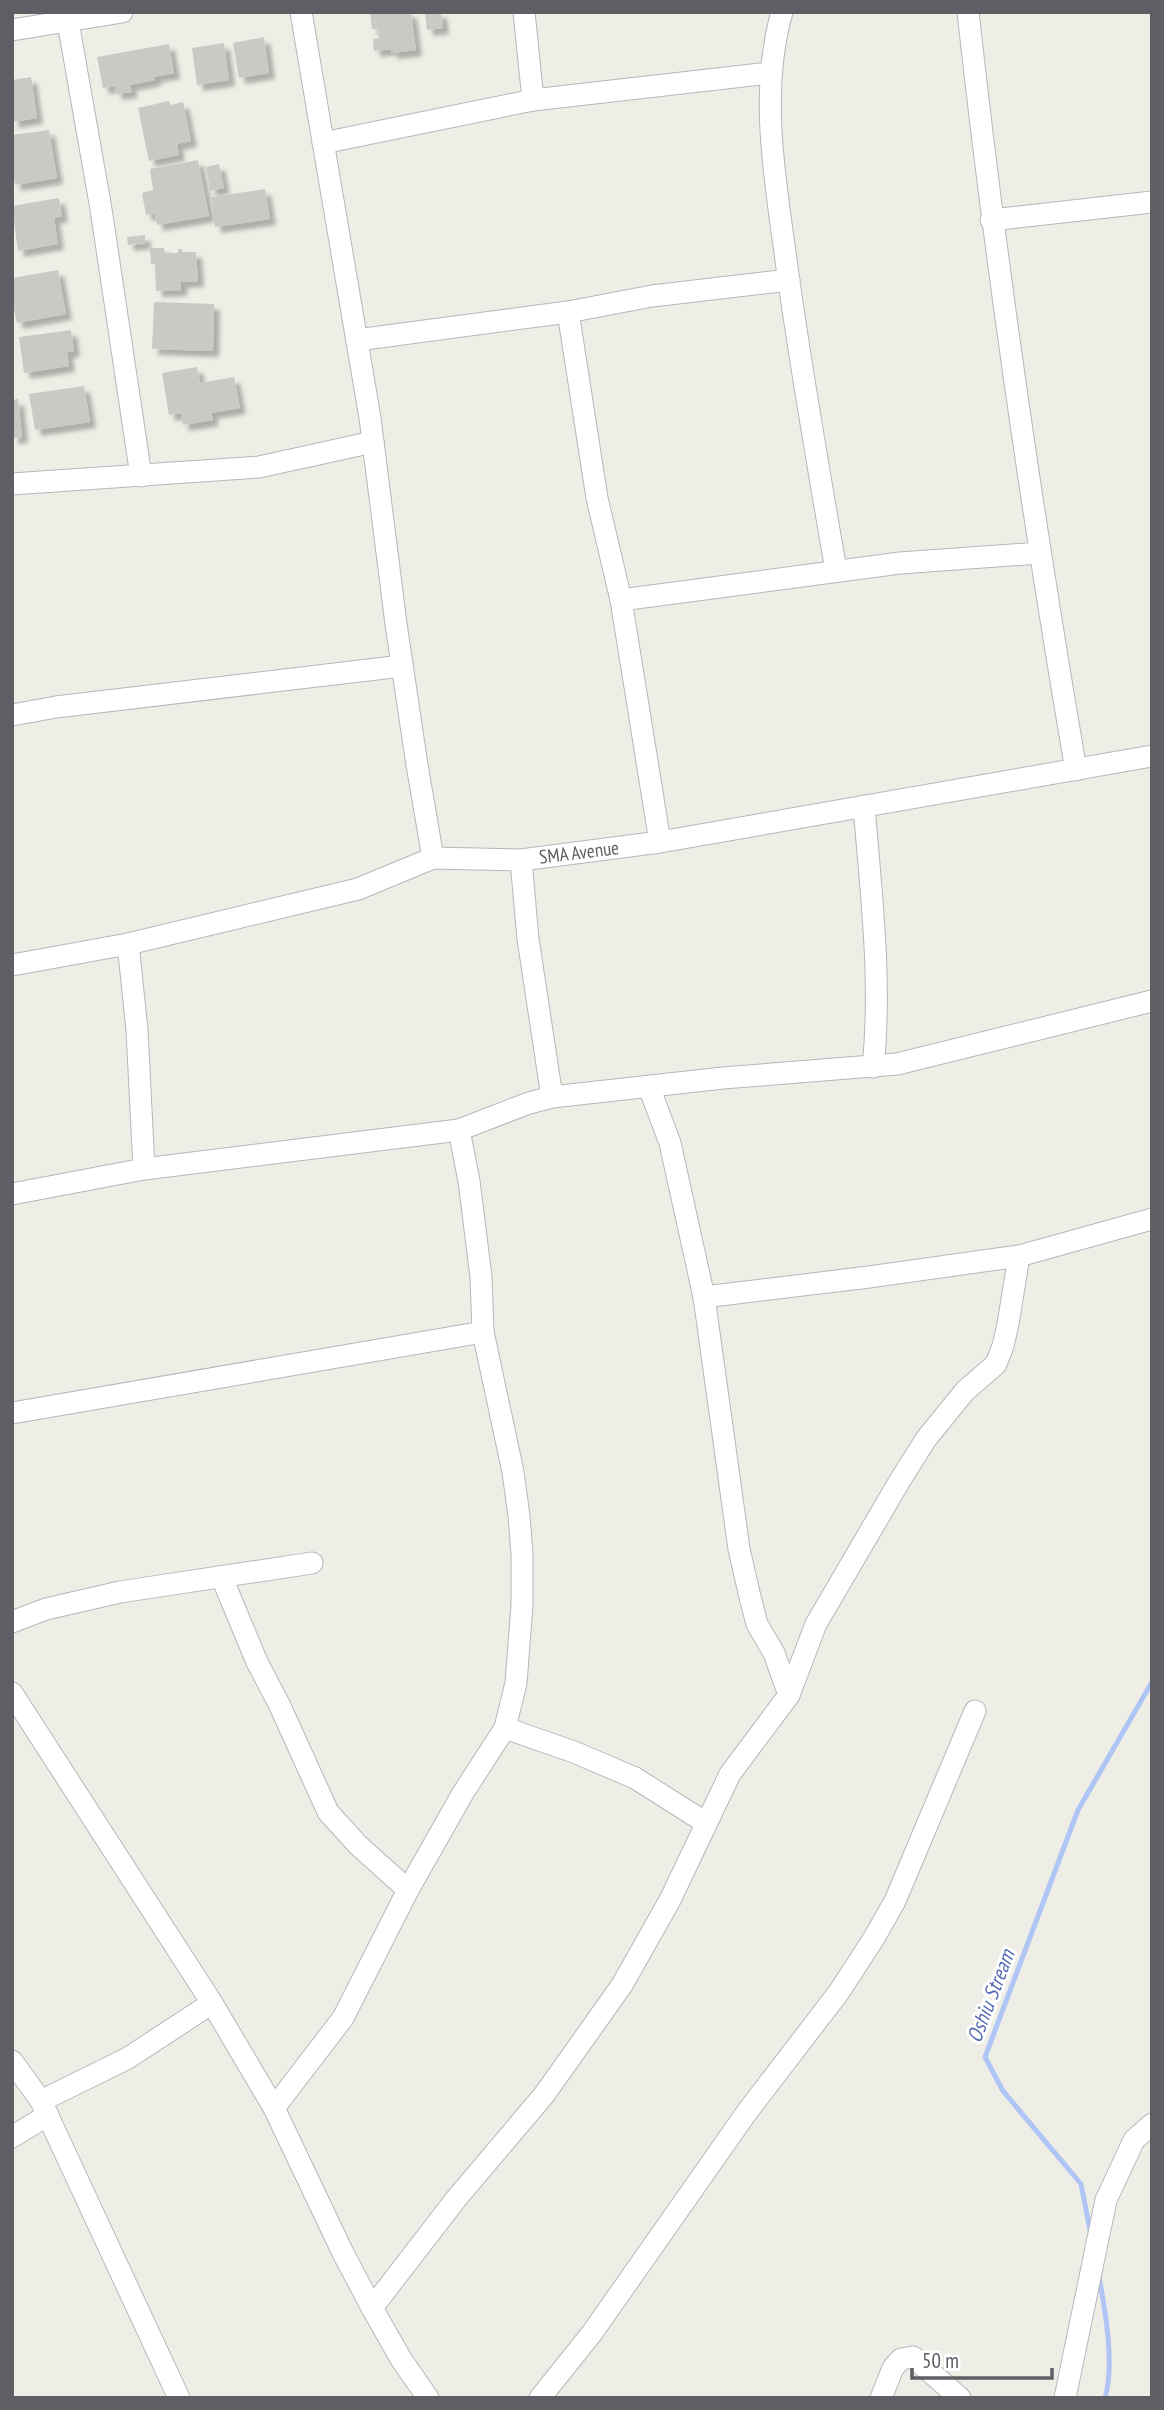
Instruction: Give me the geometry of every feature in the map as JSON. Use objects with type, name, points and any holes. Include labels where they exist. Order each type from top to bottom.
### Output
[{"type":"street","points":[[12,30],[122,12]]},
{"type":"street","points":[[301,12],[373,442],[402,666],[433,858]]},
{"type":"street","points":[[524,12],[533,100]]},
{"type":"street","points":[[782,12],[770,73],[775,176],[812,435],[836,570]]},
{"type":"street","points":[[968,12],[991,220],[1040,553],[1076,770]]},
{"type":"street","points":[[68,22],[101,209],[141,476]]},
{"type":"street","points":[[323,143],[533,100],[770,73]]},
{"type":"street","points":[[991,220],[1152,202]]},
{"type":"street","points":[[357,340],[568,312],[652,296],[789,280]]},
{"type":"street","points":[[568,312],[597,498],[621,600],[660,842]]},
{"type":"street","points":[[12,484],[259,467],[373,442]]},
{"type":"street","points":[[621,600],[836,570],[1040,553]]},
{"type":"street","points":[[12,715],[56,707],[402,666]]},
{"type":"street","name":"SMA Avenue","points":[[12,965],[128,944],[358,889],[433,858],[521,860],[660,842],[1152,756]]},
{"type":"street","points":[[864,806],[877,980],[877,1030],[873,1067]]},
{"type":"street","points":[[521,860],[528,939],[552,1097]]},
{"type":"street","points":[[128,944],[137,1030],[144,1169]]},
{"type":"street","points":[[12,1194],[144,1169],[459,1130],[529,1102],[552,1097],[723,1078],[897,1064],[1152,1001]]},
{"type":"street","points":[[649,1087],[670,1143],[704,1297],[739,1549],[757,1624],[774,1653],[789,1695]]},
{"type":"street","points":[[274,2108],[343,2018],[408,1890],[463,1793],[505,1728],[516,1684],[522,1605],[522,1554],[513,1472],[483,1332],[481,1277],[469,1181],[459,1130]]},
{"type":"street","points":[[704,1297],[1019,1256],[1152,1219]]},
{"type":"street","points":[[372,2308],[456,2199],[544,2095],[622,1985],[670,1900],[730,1774],[789,1695],[816,1624],[899,1482],[926,1439],[965,1391],[996,1364],[1006,1335],[1019,1256]]},
{"type":"street","points":[[12,1413],[483,1332]]},
{"type":"street","points":[[12,1622],[46,1609],[120,1592],[312,1563]]},
{"type":"street","points":[[222,1578],[257,1662],[328,1812],[358,1845],[408,1890]]},
{"type":"street","points":[[12,1693],[212,2003],[274,2108],[372,2308],[401,2359],[428,2398]]},
{"type":"street","points":[[540,2398],[592,2333],[747,2112],[839,1993],[874,1938],[895,1901],[975,1711]]},
{"type":"street","points":[[505,1728],[574,1752],[635,1778],[706,1823]]},
{"type":"street","points":[[12,2137],[45,2108],[212,2003]]},
{"type":"street","points":[[12,2061],[45,2108],[179,2398]]},
{"type":"street","points":[[1065,2398],[1106,2200],[1134,2140],[1152,2124]]},
{"type":"street","points":[[881,2398],[893,2368],[901,2359],[914,2357],[960,2398]]},
{"type":"building","points":[[370,12],[411,12],[416,50],[392,53],[391,49],[374,51],[373,39],[379,38],[378,29],[372,29]]},
{"type":"building","points":[[425,12],[441,12],[443,28],[427,30]]},
{"type":"building","points":[[264,37],[269,73],[239,78],[233,43]]},
{"type":"building","points":[[224,43],[229,80],[197,85],[192,48]]},
{"type":"building","points":[[169,44],[174,73],[130,85],[132,92],[116,94],[115,86],[103,88],[97,57]]},
{"type":"building","points":[[31,77],[37,118],[12,122],[12,80]]},
{"type":"building","points":[[169,101],[170,105],[183,102],[191,141],[177,144],[179,155],[149,161],[138,108]]},
{"type":"building","points":[[49,130],[57,178],[15,185],[12,135]]},
{"type":"building","points":[[198,160],[209,216],[157,225],[155,213],[146,215],[142,193],[153,190],[150,169]]},
{"type":"building","points":[[219,164],[224,188],[210,191],[206,167]]},
{"type":"building","points":[[265,189],[270,219],[215,227],[211,197]]},
{"type":"building","points":[[59,198],[62,216],[54,218],[58,244],[18,251],[12,206]]},
{"type":"building","points":[[145,235],[145,243],[128,245],[127,237]]},
{"type":"building","points":[[150,248],[164,248],[165,253],[178,253],[178,249],[182,249],[182,252],[196,252],[198,281],[181,282],[181,290],[156,291],[155,264],[151,264]]},
{"type":"building","points":[[58,270],[66,314],[17,323],[12,300],[12,278]]},
{"type":"building","points":[[154,302],[214,304],[213,351],[152,349]]},
{"type":"building","points":[[71,330],[74,351],[67,352],[69,366],[24,373],[19,337]]},
{"type":"building","points":[[197,367],[200,383],[234,377],[240,408],[211,413],[213,420],[183,425],[181,413],[169,415],[162,373]]},
{"type":"building","points":[[84,386],[90,422],[35,430],[29,394]]},
{"type":"building","points":[[18,399],[22,437],[12,438],[12,400]]},
{"type":"waterway","name":"Oshiu Stream","points":[[1091,2235],[1081,2184],[1003,2091],[985,2057],[1078,1810],[1152,1682]]},
{"type":"waterway","name":"Oshiu Stream","points":[[1099,2276],[1109,2353],[1105,2398]]}]
